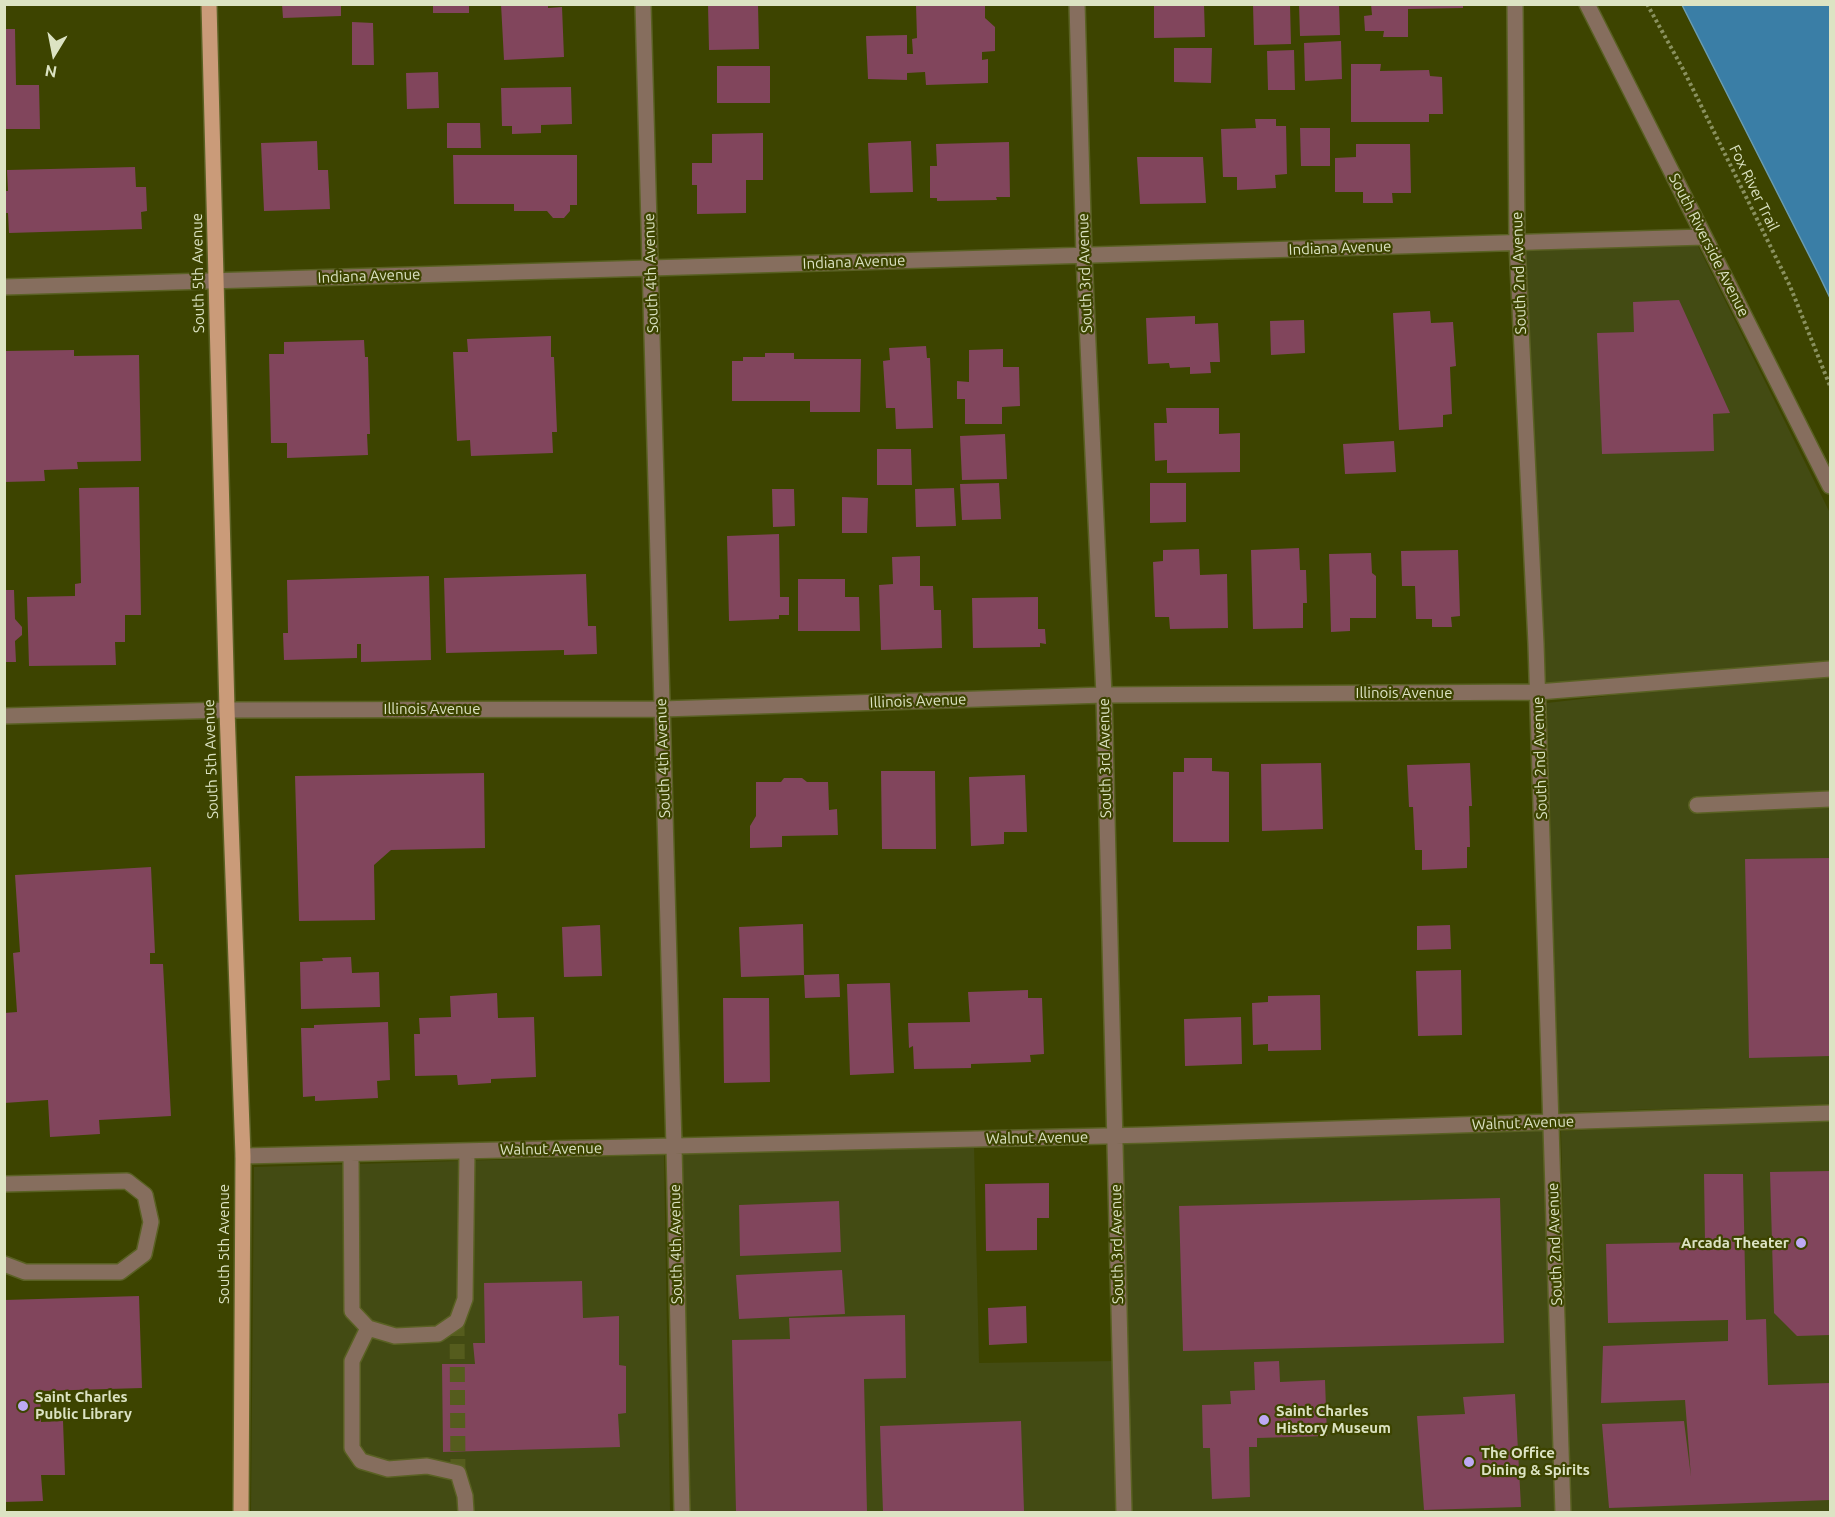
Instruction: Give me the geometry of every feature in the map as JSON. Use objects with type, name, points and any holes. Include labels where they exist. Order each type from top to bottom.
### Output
[{"type":"main road","name":"South 5th Avenue","points":[[209,4],[227,710],[243,1156],[241,1512]]},
{"type":"street","name":"South 4th Avenue","points":[[643,4],[675,1146],[682,1512]]},
{"type":"street","name":"South 3rd Avenue","points":[[1077,4],[1084,256],[1104,695],[1124,1512]]},
{"type":"street","name":"South 2nd Avenue","points":[[1515,4],[1517,243],[1538,692],[1563,1512]]},
{"type":"street","name":"South Riverside Avenue","points":[[1587,4],[1830,486]]},
{"type":"street","name":"Indiana Avenue","points":[[4,287],[1704,237]]},
{"type":"street","name":"Illinois Avenue","points":[[4,716],[227,710],[662,709],[1104,695],[1538,692],[1830,669]]},
{"type":"street","points":[[1697,805],[1830,799]]},
{"type":"street","name":"Walnut Avenue","points":[[243,1156],[1114,1136],[1830,1113]]},
{"type":"street","points":[[351,1154],[352,1311],[368,1328],[395,1336],[438,1335],[457,1321],[465,1299],[467,1151]]},
{"type":"street","points":[[4,1184],[127,1181],[145,1195],[151,1222],[144,1254],[120,1272],[25,1272],[4,1264]]},
{"type":"street","points":[[368,1328],[352,1361],[352,1448],[361,1461],[388,1469],[427,1466],[458,1473],[465,1496],[466,1512]]},
{"type":"path","name":"Fox River Trail","points":[[1647,4],[1684,71],[1790,286],[1830,386]]},
{"type":"shaded area","points":[[1697,244],[1830,513],[1830,662],[1544,686],[1523,251]]},
{"type":"shaded area","points":[[1830,670],[1830,1104],[1559,1112],[1547,703]]},
{"type":"shaded area","points":[[1830,1120],[1830,1512],[1571,1512],[1561,1131]]},
{"type":"shaded area","points":[[1547,1127],[1556,1512],[1131,1512],[1121,1142]]},
{"type":"shaded area","points":[[974,1145],[979,1363],[1115,1361],[1116,1512],[691,1512],[681,1153]]},
{"type":"shaded area","points":[[664,1155],[670,1512],[251,1512],[254,1167]]},
{"type":"water","points":[[1682,5],[1830,5],[1830,298],[1819,275]]},
{"type":"building","points":[[282,4],[341,4],[341,16],[283,18]]},
{"type":"building","points":[[433,4],[469,4],[469,13],[433,13]]},
{"type":"building","points":[[501,4],[548,4],[548,8],[562,7],[564,57],[504,60]]},
{"type":"building","points":[[708,4],[758,4],[759,49],[709,50]]},
{"type":"building","points":[[916,4],[985,4],[985,18],[995,27],[995,51],[982,52],[982,60],[988,59],[988,83],[926,85],[925,72],[907,73],[907,80],[868,79],[866,36],[907,35],[907,54],[913,54],[912,39],[917,38]]},
{"type":"building","points":[[1154,4],[1204,4],[1205,37],[1154,38]]},
{"type":"building","points":[[1253,4],[1290,4],[1291,44],[1254,45]]},
{"type":"building","points":[[1299,4],[1339,4],[1340,35],[1300,36]]},
{"type":"building","points":[[1371,4],[1463,4],[1463,8],[1408,9],[1408,37],[1383,37],[1384,31],[1365,31],[1364,16],[1372,15]]},
{"type":"building","points":[[352,22],[373,23],[374,65],[352,65]]},
{"type":"building","points":[[4,29],[15,29],[16,85],[39,85],[40,129],[4,129]]},
{"type":"building","points":[[1341,41],[1342,79],[1305,81],[1304,43]]},
{"type":"building","points":[[1174,48],[1212,48],[1211,83],[1174,82]]},
{"type":"building","points":[[1294,50],[1295,90],[1268,90],[1267,51]]},
{"type":"building","points":[[1351,64],[1381,64],[1380,71],[1429,70],[1430,76],[1442,77],[1443,114],[1429,114],[1429,122],[1351,122]]},
{"type":"building","points":[[717,66],[770,66],[770,103],[717,103]]},
{"type":"building","points":[[438,72],[439,108],[407,109],[406,73]]},
{"type":"building","points":[[571,87],[572,124],[541,125],[541,133],[512,134],[512,126],[502,126],[501,88]]},
{"type":"building","points":[[1255,119],[1276,119],[1276,126],[1286,126],[1287,174],[1275,175],[1276,188],[1237,190],[1237,177],[1223,177],[1221,129],[1256,128]]},
{"type":"building","points":[[447,123],[480,123],[481,148],[447,148]]},
{"type":"building","points":[[1300,128],[1330,128],[1330,166],[1301,166]]},
{"type":"building","points":[[763,133],[763,180],[746,180],[746,213],[697,214],[697,185],[692,185],[692,163],[712,163],[712,134]]},
{"type":"building","points":[[317,141],[318,170],[328,170],[330,209],[264,211],[261,143]]},
{"type":"building","points":[[911,141],[913,192],[870,193],[868,143]]},
{"type":"building","points":[[1009,142],[1010,197],[996,197],[997,200],[937,201],[937,198],[930,198],[930,166],[937,166],[936,144]]},
{"type":"building","points":[[1356,144],[1410,144],[1411,193],[1392,193],[1393,203],[1363,203],[1363,192],[1335,192],[1335,158],[1356,157]]},
{"type":"building","points":[[453,155],[577,155],[577,205],[570,205],[570,211],[564,218],[553,218],[547,211],[514,211],[514,204],[454,204]]},
{"type":"building","points":[[1137,157],[1203,157],[1206,203],[1140,204]]},
{"type":"building","points":[[135,167],[136,187],[146,187],[147,211],[141,212],[142,229],[9,233],[8,213],[4,213],[4,191],[8,191],[7,170]]},
{"type":"building","points":[[1679,300],[1730,413],[1713,414],[1714,451],[1602,454],[1597,333],[1634,332],[1633,302]]},
{"type":"building","points":[[1430,311],[1431,323],[1453,322],[1456,366],[1450,367],[1452,414],[1443,415],[1443,427],[1399,430],[1393,313]]},
{"type":"building","points":[[1195,316],[1195,324],[1218,323],[1220,362],[1210,362],[1211,373],[1190,374],[1190,367],[1170,368],[1169,363],[1148,364],[1146,318]]},
{"type":"building","points":[[1304,320],[1305,353],[1271,355],[1270,321]]},
{"type":"building","points":[[551,336],[557,432],[552,432],[553,453],[471,456],[470,440],[457,441],[453,352],[468,352],[467,339]]},
{"type":"building","points":[[364,340],[365,357],[368,357],[370,434],[367,434],[368,455],[287,458],[287,443],[271,443],[269,354],[284,354],[284,342]]},
{"type":"building","points":[[926,346],[927,358],[930,358],[933,428],[896,429],[895,408],[886,408],[883,361],[890,360],[889,348]]},
{"type":"building","points":[[1003,349],[1003,367],[1019,367],[1020,406],[1002,407],[1002,424],[965,424],[965,399],[957,399],[957,381],[969,382],[969,350]]},
{"type":"building","points":[[74,350],[74,356],[139,355],[141,461],[77,462],[78,469],[44,470],[45,481],[4,482],[4,351]]},
{"type":"building","points":[[765,353],[794,353],[794,359],[861,359],[860,412],[810,412],[810,401],[732,401],[732,361],[743,361],[743,357],[765,357]]},
{"type":"building","points":[[1166,408],[1219,408],[1219,434],[1240,433],[1240,472],[1167,473],[1167,460],[1155,461],[1154,423],[1167,423]]},
{"type":"building","points":[[1005,434],[1007,479],[962,480],[960,436]]},
{"type":"building","points":[[1394,441],[1396,472],[1345,474],[1343,444]]},
{"type":"building","points":[[877,449],[911,449],[912,485],[877,485]]},
{"type":"building","points":[[999,483],[1001,519],[962,520],[960,484]]},
{"type":"building","points":[[1150,483],[1186,483],[1186,522],[1150,523]]},
{"type":"building","points":[[139,487],[141,615],[125,615],[125,642],[115,642],[116,665],[29,666],[27,597],[75,596],[75,584],[81,583],[79,488]]},
{"type":"building","points":[[954,488],[956,526],[916,527],[915,489]]},
{"type":"building","points":[[772,489],[794,489],[795,526],[773,527]]},
{"type":"building","points":[[842,497],[868,498],[867,533],[842,533]]},
{"type":"building","points":[[779,534],[780,597],[789,597],[789,615],[779,615],[779,619],[729,621],[727,536]]},
{"type":"building","points":[[1299,548],[1300,570],[1306,570],[1307,603],[1303,603],[1303,628],[1253,629],[1251,550]]},
{"type":"building","points":[[1199,549],[1200,575],[1227,574],[1228,628],[1170,629],[1169,617],[1155,617],[1153,562],[1163,561],[1163,550]]},
{"type":"building","points":[[1458,550],[1460,616],[1451,617],[1452,627],[1432,627],[1432,619],[1416,619],[1415,586],[1402,586],[1401,551]]},
{"type":"building","points":[[1371,553],[1372,573],[1376,576],[1376,618],[1350,618],[1350,631],[1331,632],[1329,554]]},
{"type":"building","points":[[920,556],[920,586],[933,586],[934,610],[941,610],[942,648],[881,650],[879,585],[893,584],[892,557]]},
{"type":"building","points":[[586,574],[588,626],[596,626],[597,654],[564,655],[564,650],[446,653],[444,578]]},
{"type":"building","points":[[429,576],[431,660],[361,662],[361,644],[357,644],[357,658],[284,660],[283,633],[288,633],[287,580]]},
{"type":"building","points":[[798,579],[845,579],[845,597],[859,597],[860,631],[798,631]]},
{"type":"building","points":[[4,590],[14,590],[15,619],[22,627],[22,635],[15,641],[16,662],[4,662]]},
{"type":"building","points":[[1038,597],[1038,629],[1045,629],[1046,644],[1040,643],[1040,647],[973,648],[972,598]]},
{"type":"building","points":[[1184,758],[1212,758],[1212,771],[1229,772],[1229,842],[1173,842],[1173,772],[1184,772]]},
{"type":"building","points":[[1321,763],[1323,829],[1262,831],[1261,764]]},
{"type":"building","points":[[1470,763],[1472,806],[1469,806],[1470,847],[1467,847],[1467,868],[1422,870],[1422,850],[1415,850],[1413,807],[1409,807],[1407,765]]},
{"type":"building","points":[[881,771],[935,771],[936,849],[882,849]]},
{"type":"building","points":[[484,773],[485,848],[391,850],[374,865],[375,920],[299,921],[295,776]]},
{"type":"building","points":[[1025,775],[1027,832],[1004,832],[1004,844],[971,846],[969,777]]},
{"type":"building","points":[[784,778],[802,778],[807,782],[828,782],[829,810],[837,809],[838,835],[782,836],[782,847],[750,848],[750,826],[756,816],[756,782],[781,782]]},
{"type":"building","points":[[1830,858],[1830,1056],[1749,1058],[1745,859]]},
{"type":"building","points":[[151,867],[155,953],[150,953],[150,964],[163,964],[171,1116],[99,1120],[100,1134],[50,1137],[48,1100],[4,1103],[4,1013],[17,1012],[13,953],[20,952],[15,875]]},
{"type":"building","points":[[803,924],[804,975],[741,977],[739,927]]},
{"type":"building","points":[[600,925],[602,976],[564,977],[562,927]]},
{"type":"building","points":[[1450,925],[1451,949],[1417,950],[1417,926]]},
{"type":"building","points":[[351,957],[352,973],[379,972],[380,1007],[301,1009],[300,962],[323,961],[322,958]]},
{"type":"building","points":[[1461,970],[1462,1035],[1418,1036],[1416,971]]},
{"type":"building","points":[[839,974],[840,997],[805,998],[804,975]]},
{"type":"building","points":[[890,983],[894,1073],[850,1075],[847,984]]},
{"type":"building","points":[[1028,990],[1028,998],[1042,998],[1044,1054],[1030,1055],[1031,1062],[971,1064],[971,1068],[914,1069],[913,1046],[909,1048],[908,1023],[970,1022],[968,992]]},
{"type":"building","points":[[497,993],[498,1018],[534,1017],[536,1077],[491,1079],[491,1083],[458,1085],[457,1075],[415,1076],[414,1034],[420,1034],[419,1018],[451,1017],[450,996]]},
{"type":"building","points":[[1320,995],[1321,1050],[1268,1051],[1268,1044],[1253,1045],[1252,1003],[1268,1002],[1268,996]]},
{"type":"building","points":[[723,998],[769,998],[770,1082],[724,1083]]},
{"type":"building","points":[[1241,1017],[1242,1064],[1185,1066],[1184,1019]]},
{"type":"building","points":[[388,1022],[390,1080],[377,1081],[378,1098],[315,1101],[315,1096],[303,1097],[301,1028],[314,1028],[314,1025]]},
{"type":"building","name":"Arcada Theater","points":[[1830,1171],[1830,1335],[1797,1336],[1774,1313],[1770,1172]]},
{"type":"building","points":[[1704,1174],[1743,1174],[1746,1320],[1766,1319],[1768,1385],[1830,1383],[1830,1500],[1609,1508],[1602,1424],[1684,1421],[1691,1477],[1685,1400],[1601,1403],[1603,1346],[1728,1341],[1728,1320],[1608,1323],[1606,1244],[1705,1242]]},
{"type":"building","points":[[1049,1183],[1049,1218],[1037,1218],[1037,1250],[986,1251],[985,1184]]},
{"type":"building","points":[[1500,1198],[1504,1343],[1183,1351],[1179,1206]]},
{"type":"building","points":[[839,1201],[841,1252],[740,1256],[739,1205]]},
{"type":"building","points":[[842,1270],[845,1314],[739,1319],[736,1275]]},
{"type":"building","points":[[582,1281],[583,1318],[619,1316],[619,1365],[626,1366],[626,1413],[618,1414],[620,1447],[443,1452],[442,1364],[475,1364],[473,1343],[485,1343],[484,1283]]},
{"type":"building","name":"Saint Charles Public Library","points":[[139,1296],[142,1388],[40,1391],[41,1422],[63,1421],[65,1475],[41,1475],[43,1501],[4,1502],[4,1300]]},
{"type":"building","points":[[1026,1306],[1027,1343],[989,1345],[988,1308]]},
{"type":"building","points":[[905,1315],[906,1378],[864,1379],[867,1512],[736,1512],[732,1340],[790,1339],[789,1318]]},
{"type":"building","name":"Saint Charles History Museum","points":[[1279,1361],[1280,1382],[1325,1380],[1327,1436],[1257,1438],[1257,1447],[1249,1447],[1250,1497],[1212,1499],[1210,1448],[1203,1448],[1202,1405],[1231,1404],[1230,1391],[1255,1390],[1254,1362]]},
{"type":"building","name":"The Office Dining & Spirits","points":[[1515,1394],[1521,1507],[1424,1510],[1417,1416],[1465,1414],[1463,1397]]},
{"type":"building","points":[[1021,1421],[1024,1511],[883,1512],[880,1426]]},
{"type":"tunnel","points":[[457,1321],[458,1473]]},
{"type":"place","name":"Arcada Theater","points":[[1801,1243]]},
{"type":"place","name":"Saint Charles Public Library","points":[[23,1406]]},
{"type":"place","name":"Saint Charles History Museum","points":[[1264,1420]]},
{"type":"place","name":"The Office Dining & Spirits","points":[[1469,1462]]}]
